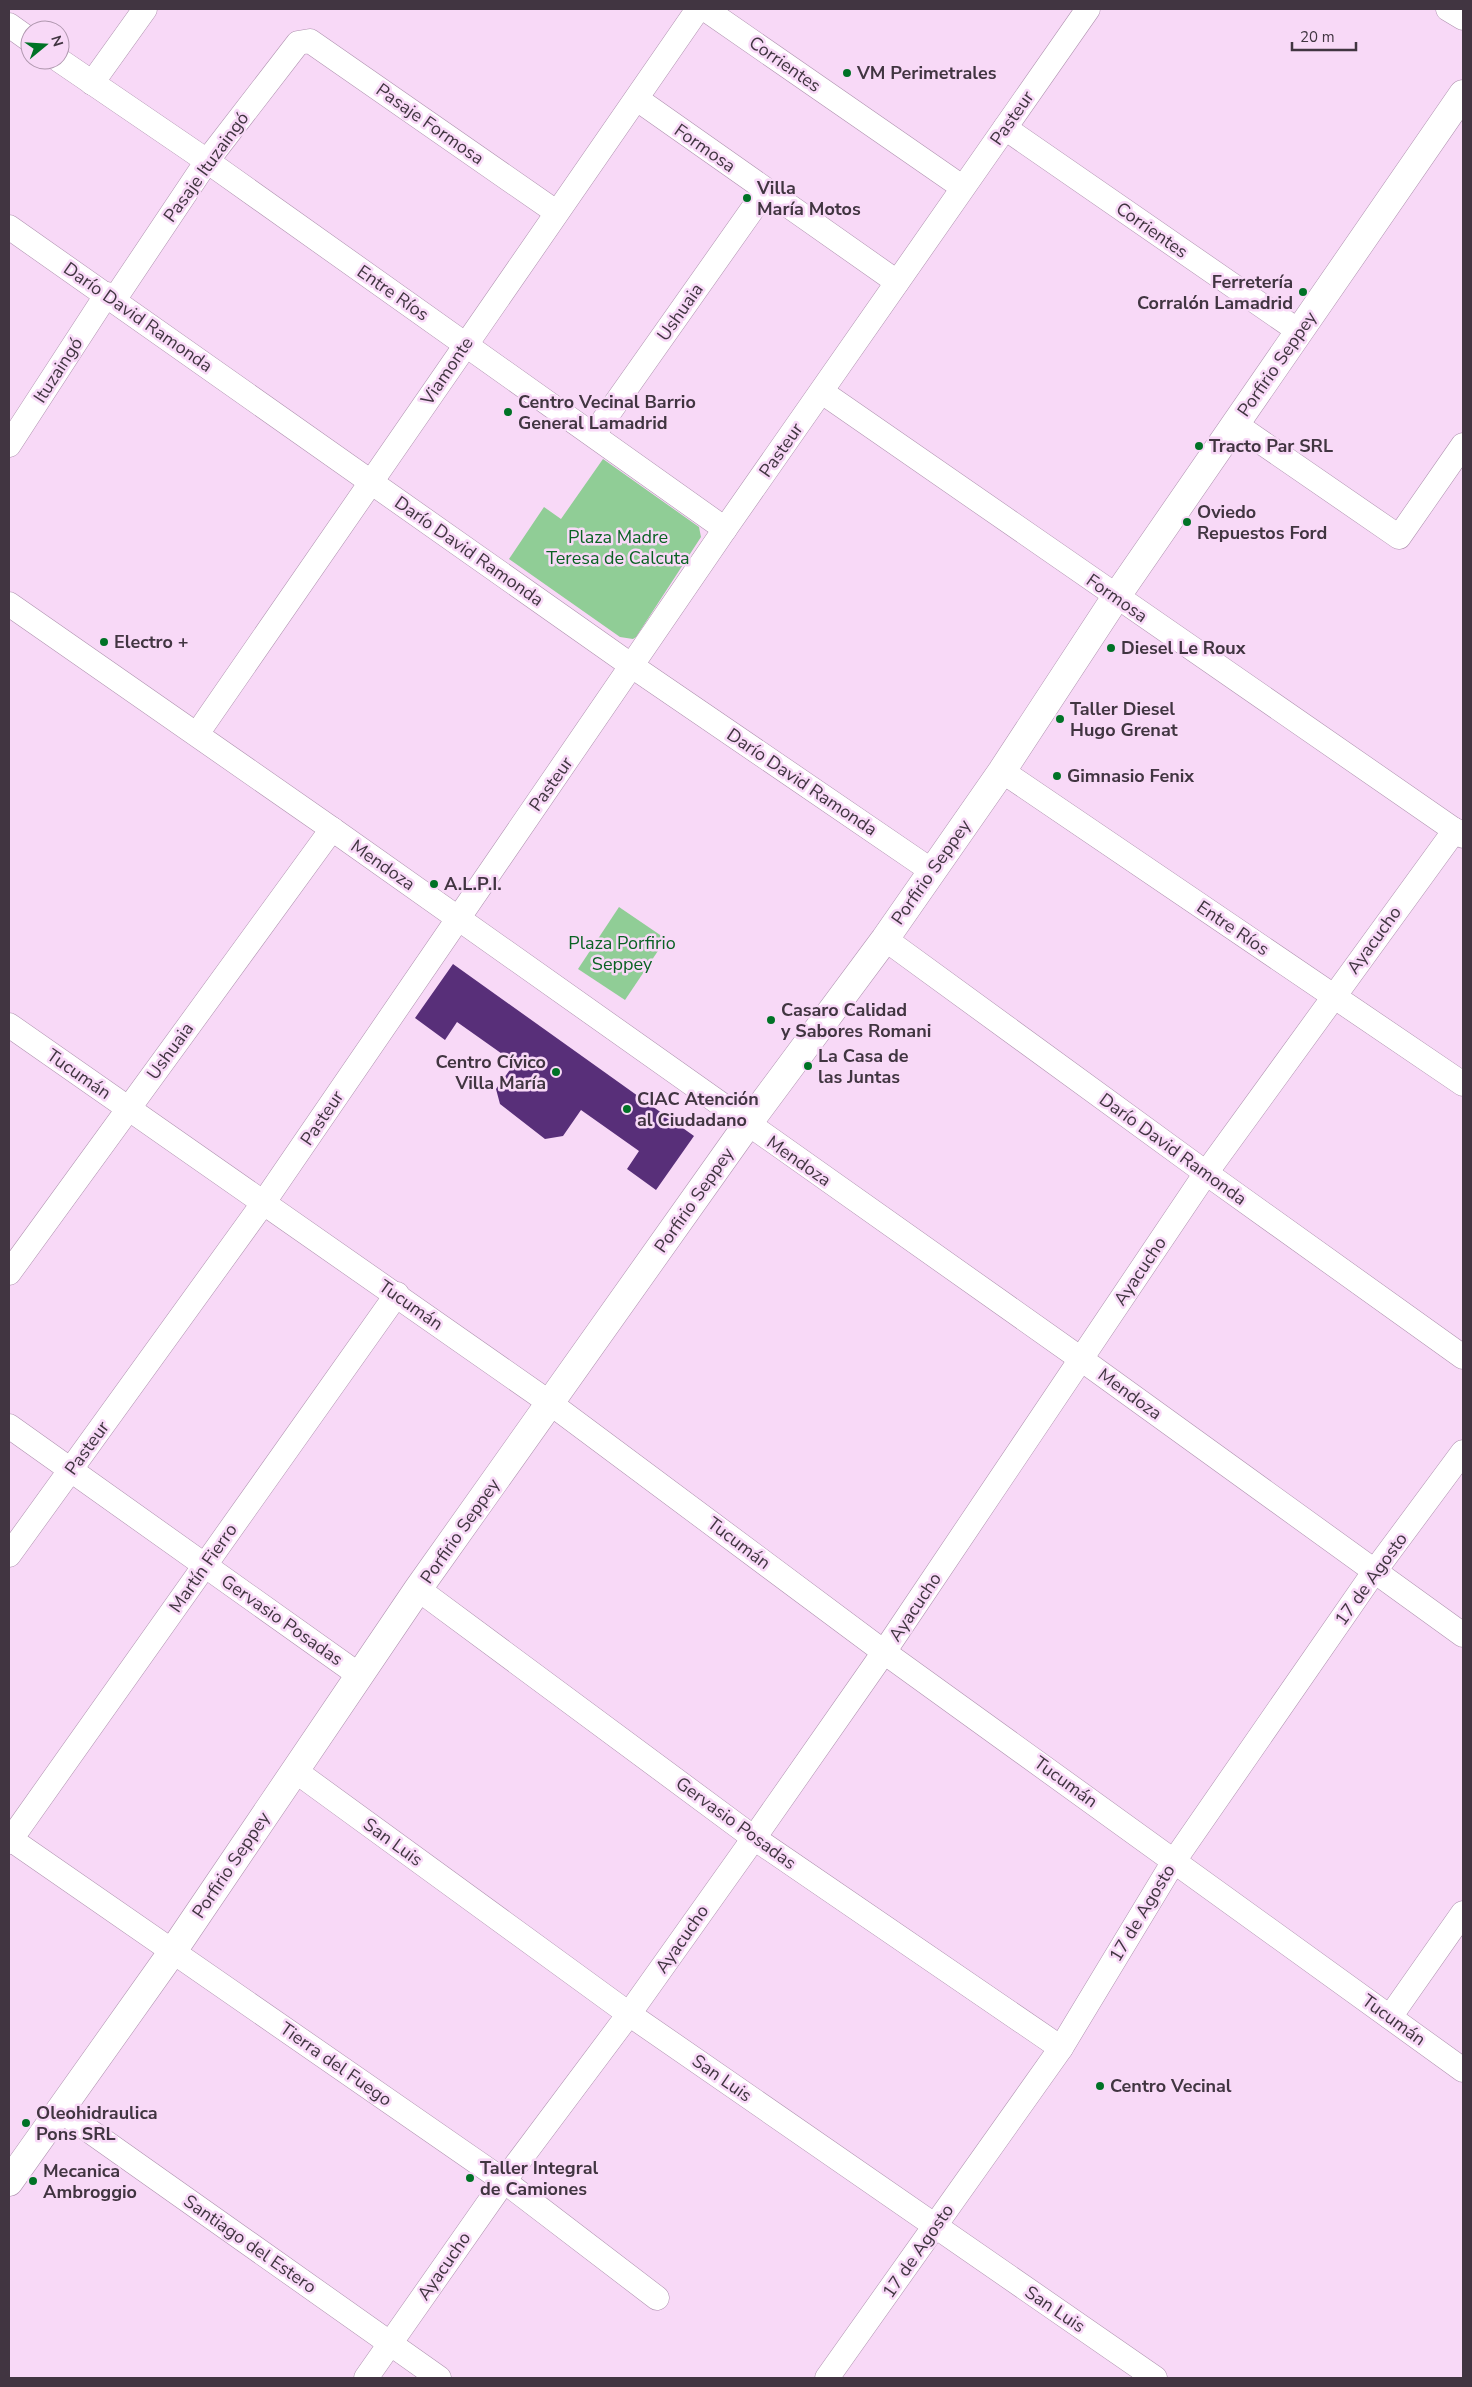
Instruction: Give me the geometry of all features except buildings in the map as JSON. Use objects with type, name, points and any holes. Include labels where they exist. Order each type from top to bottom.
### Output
[{"type":"main road","name":"Porfirio Seppey","points":[[9,2182],[173,1951],[418,1589],[747,1125],[885,939],[1002,771],[1116,597],[1463,94]]},
{"type":"street","points":[[92,83],[145,9]]},
{"type":"street","name":"Viamonte","points":[[197,734],[698,9]]},
{"type":"street","name":"Corrientes","points":[[705,9],[962,187]]},
{"type":"street","name":"Pasteur","points":[[9,1555],[264,1202],[726,528],[822,392],[962,187],[1088,9]]},
{"type":"street","points":[[1448,9],[1463,18]]},
{"type":"street","points":[[9,25],[20,33]]},
{"type":"street","name":"Pasaje Ituzaingó","points":[[110,297],[207,162],[298,43],[303,41]]},
{"type":"street","name":"Pasaje Formosa","points":[[303,41],[310,41],[556,212]]},
{"type":"street","name":"Entre Ríos","points":[[70,68],[726,528]]},
{"type":"street","name":"Formosa","points":[[636,99],[897,282]]},
{"type":"street","name":"Corrientes","points":[[1005,128],[1300,332]]},
{"type":"street","name":"Ushuaia","points":[[594,434],[766,190]]},
{"type":"street","name":"Darío David Ramonda","points":[[9,227],[632,666],[932,871]]},
{"type":"street","name":"Ituzaingó","points":[[9,446],[110,297]]},
{"type":"street","name":"Formosa","points":[[822,392],[1459,833]]},
{"type":"street","points":[[1235,424],[1399,537],[1463,445]]},
{"type":"street","name":"Mendoza","points":[[9,604],[332,829],[747,1125],[1081,1359],[1463,1635]]},
{"type":"street","name":"Entre Ríos","points":[[1002,771],[1463,1084]]},
{"type":"street","name":"Ushuaia","points":[[9,1273],[332,829]]},
{"type":"street","name":"Ayacucho","points":[[366,2378],[504,2181],[629,2014],[884,1652],[1206,1173],[1334,996],[1459,833]]},
{"type":"street","name":"Darío David Ramonda","points":[[885,939],[1206,1173],[1463,1357]]},
{"type":"street","name":"Tucumán","points":[[9,1025],[550,1403],[884,1652],[1463,2070]]},
{"type":"street","name":"Martín Fierro","points":[[9,1840],[396,1294]]},
{"type":"street","name":"Gervasio Posadas","points":[[9,1426],[359,1675]]},
{"type":"street","name":"17 de Agosto","points":[[827,2378],[1061,2048],[1174,1861],[1374,1572],[1463,1452]]},
{"type":"street","name":"Gervasio Posadas","points":[[418,1589],[754,1838],[1061,2048]]},
{"type":"street","name":"San Luis","points":[[294,1770],[629,2014],[1156,2378]]},
{"type":"street","name":"Tierra del Fuego","points":[[9,1840],[173,1951],[504,2181],[657,2298]]},
{"type":"street","points":[[1390,2017],[1463,1913]]},
{"type":"street","name":"Santiago del Estero","points":[[60,2110],[440,2378]]},
{"type":"green space","name":"Plaza Madre Teresa de Calcuta","points":[[603,459],[699,527],[701,537],[633,639],[620,637],[509,559],[544,507],[561,519]]},
{"type":"green space","name":"Plaza Porfirio Seppey","points":[[619,907],[666,939],[625,1000],[578,969]]},
{"type":"place","name":"VM Perimetrales","points":[[847,73]]},
{"type":"place","name":"Villa María Motos","points":[[747,198]]},
{"type":"place","name":"Ferretería Corralón Lamadrid","points":[[1303,292]]},
{"type":"place","name":"Centro Vecinal Barrio General Lamadrid","points":[[508,412]]},
{"type":"place","name":"Tracto Par SRL","points":[[1199,446]]},
{"type":"place","name":"Oviedo Repuestos Ford","points":[[1187,522]]},
{"type":"place","name":"Electro +","points":[[104,642]]},
{"type":"place","name":"Diesel Le Roux","points":[[1111,648]]},
{"type":"place","name":"Taller Diesel Hugo Grenat","points":[[1060,719]]},
{"type":"place","name":"Gimnasio Fenix","points":[[1057,776]]},
{"type":"place","name":"A.L.P.I.","points":[[434,884]]},
{"type":"place","name":"Casaro Calidad y Sabores Romani","points":[[771,1020]]},
{"type":"place","name":"La Casa de las Juntas","points":[[808,1066]]},
{"type":"place","name":"Centro Cívico Villa María","points":[[556,1072]]},
{"type":"place","name":"CIAC Atención al Ciudadano","points":[[627,1109]]},
{"type":"place","name":"Centro Vecinal","points":[[1100,2086]]},
{"type":"place","name":"Oleohidraulica Pons SRL","points":[[26,2123]]},
{"type":"place","name":"Taller Integral de Camiones","points":[[470,2178]]},
{"type":"place","name":"Mecanica Ambroggio","points":[[33,2181]]}]
